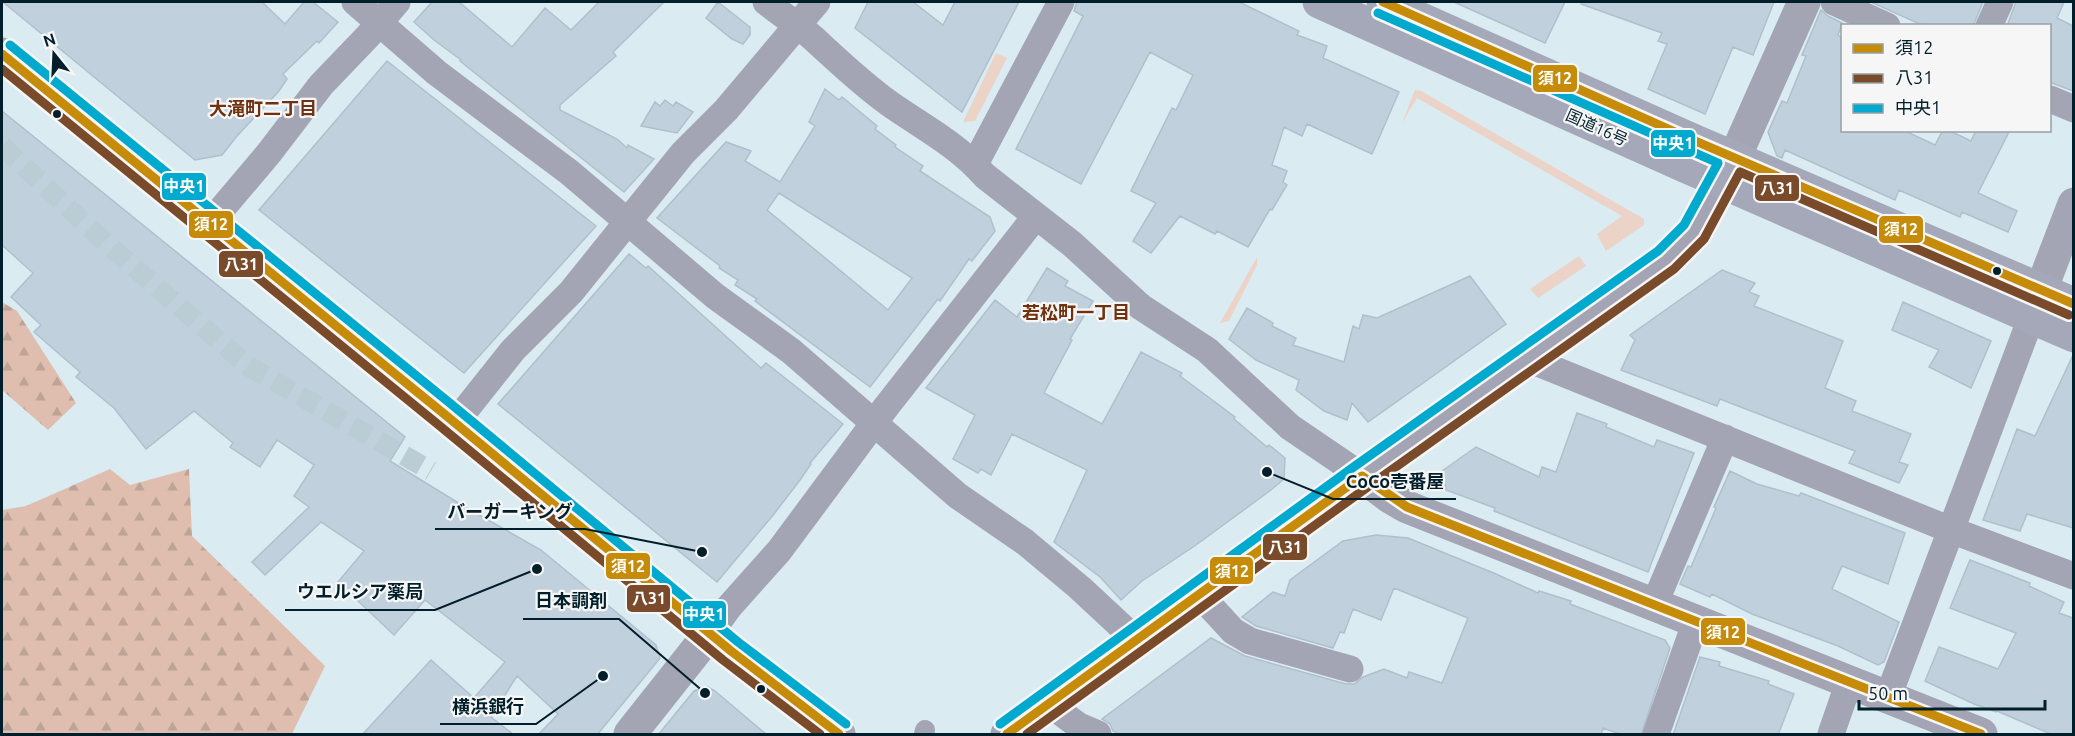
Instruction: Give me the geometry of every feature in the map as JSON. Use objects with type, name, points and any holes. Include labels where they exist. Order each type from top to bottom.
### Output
[{"type":"highway","name":"国道16号","points":[[1318,2],[1729,170],[2036,304],[2073,336]]},
{"type":"highway","name":"国道16号","points":[[1383,2],[1729,170]]},
{"type":"highway","name":"国道16号","points":[[2036,304],[2073,304]]},
{"type":"main road","points":[[2,54],[710,633],[839,735]]},
{"type":"street","points":[[355,2],[436,73],[550,158],[714,296],[791,351],[958,495],[1025,542],[1080,588],[1136,640]]},
{"type":"street","points":[[209,224],[269,153],[321,85],[398,2]]},
{"type":"street","points":[[766,2],[890,104],[935,133],[975,165],[985,176],[1072,244],[1142,307],[1207,350],[1290,427],[1390,497],[1407,507],[1981,735]]},
{"type":"street","points":[[455,423],[513,350],[570,292],[683,153],[726,110],[817,2]]},
{"type":"street","points":[[975,165],[1061,2]]},
{"type":"street","points":[[1007,735],[1048,703],[1679,249],[1694,232],[1729,170],[1804,2]]},
{"type":"street","points":[[1834,2],[1883,24]]},
{"type":"street","points":[[1990,24],[2000,2]]},
{"type":"street","points":[[2051,100],[2073,109]]},
{"type":"street","points":[[1888,697],[2073,204]]},
{"type":"street","points":[[630,735],[691,660],[729,607],[779,551],[874,423],[1036,216]]},
{"type":"street","points":[[1528,359],[1951,530],[2073,576]]},
{"type":"street","points":[[1654,605],[1725,438]]},
{"type":"street","points":[[1199,594],[1233,631],[1250,641],[1350,669]]},
{"type":"street","points":[[1656,735],[1696,621]]},
{"type":"street","points":[[1831,735],[1850,682]]},
{"type":"street","points":[[1030,735],[1048,703]]},
{"type":"street","points":[[1048,703],[1079,726],[1098,735]]},
{"type":"shaded area","points":[[996,53],[1007,58],[975,121],[963,122]]},
{"type":"shaded area","points":[[1415,90],[1421,91],[1644,219],[1644,225],[1606,251],[1597,234],[1622,216],[1417,98],[1402,123]]},
{"type":"shaded area","points":[[1579,256],[1586,266],[1538,298],[1530,289]]},
{"type":"shaded area","points":[[1257,257],[1257,265],[1229,321],[1220,323]]},
{"type":"green space","points":[[2,302],[17,311],[76,403],[48,430],[2,390]]},
{"type":"green space","points":[[110,469],[130,485],[189,469],[192,536],[325,666],[292,734],[2,734],[2,510],[26,506]]},
{"type":"building","points":[[3,2],[262,2],[285,24],[304,2],[313,2],[338,22],[319,43],[317,41],[283,74],[287,79],[279,91],[222,155],[195,160]]},
{"type":"building","points":[[432,2],[459,2],[512,47],[545,8],[571,30],[599,2],[664,2],[613,52],[616,56],[560,105],[560,110],[617,139],[627,148],[628,145],[654,159],[624,192],[414,22]]},
{"type":"building","points":[[718,2],[750,27],[750,35],[743,44],[732,39],[706,18]]},
{"type":"building","points":[[868,2],[913,2],[943,25],[955,2],[1019,2],[962,112],[855,28]]},
{"type":"building","points":[[1077,2],[1239,2],[1299,31],[1297,35],[1327,46],[1323,58],[1399,92],[1372,154],[1307,124],[1302,136],[1284,127],[1272,165],[1287,171],[1283,182],[1287,185],[1248,247],[1217,231],[1215,234],[1180,216],[1151,253],[1133,241],[1156,203],[1131,191],[1172,108],[1176,110],[1193,75],[1150,52],[1081,184],[1016,149],[1083,16],[1074,11]]},
{"type":"building","points":[[1454,2],[1565,2],[1545,43]]},
{"type":"building","points":[[1582,2],[1774,2],[1753,55],[1733,47],[1705,114],[1648,89],[1667,44],[1658,41],[1662,33],[1581,4]]},
{"type":"building","points":[[1871,2],[1983,2],[1974,24],[1920,24]]},
{"type":"building","points":[[2016,2],[2064,2],[2057,18],[2073,26],[2073,91],[2051,83],[2051,24],[2008,24]]},
{"type":"building","points":[[1821,10],[1842,23],[1838,35],[1841,37],[1841,132],[1907,132],[1935,145],[1942,132],[1952,132],[1971,141],[1975,132],[2009,132],[1978,193],[2017,211],[2008,232],[1962,212],[1960,217],[1899,190],[1895,200],[1785,150],[1782,158],[1777,156],[1768,132],[1782,101],[1787,103],[1806,56],[1802,55]]},
{"type":"building","points":[[387,61],[596,226],[464,373],[259,210]]},
{"type":"building","points":[[825,89],[839,100],[842,97],[877,126],[875,129],[896,145],[895,147],[923,166],[920,171],[990,217],[995,231],[972,261],[969,259],[940,301],[938,299],[870,387],[755,301],[757,299],[735,285],[738,280],[719,268],[720,266],[657,218],[726,142],[751,151],[745,161],[780,182],[815,126],[809,122]],"holes":[[[779,193],[912,278],[888,310],[767,210]]]},
{"type":"building","points":[[665,100],[673,106],[676,102],[693,112],[677,133],[641,126],[655,102],[660,106]]},
{"type":"building","points":[[2,111],[405,437],[390,461],[541,550],[656,645],[660,658],[597,735],[538,735],[558,714],[517,676],[491,717],[514,735],[362,735],[431,660],[474,698],[505,662],[425,600],[394,635],[338,582],[364,551],[321,522],[265,575],[252,562],[309,507],[294,496],[314,465],[277,440],[260,467],[230,447],[233,443],[194,411],[146,449],[114,408],[76,377],[80,372],[34,332],[41,325],[11,297],[33,273],[2,245]]},
{"type":"building","points":[[629,254],[646,268],[648,266],[761,368],[766,363],[843,424],[810,463],[774,514],[717,582],[498,404]]},
{"type":"building","points":[[1047,268],[1068,281],[1065,286],[1093,301],[1070,339],[1072,340],[1044,393],[1102,424],[1141,352],[1182,373],[1180,376],[1235,417],[1234,419],[1267,447],[1269,445],[1285,458],[1284,479],[1196,545],[1142,581],[1121,600],[1100,577],[1054,542],[1087,470],[1012,434],[991,475],[981,469],[978,473],[953,459],[975,415],[926,388],[995,300],[1017,317]]},
{"type":"building","points":[[1722,270],[1755,283],[1749,292],[1759,296],[1754,306],[1843,341],[1825,388],[1856,401],[1852,411],[1911,434],[1899,462],[1908,465],[1899,483],[1849,463],[1855,451],[1720,399],[1717,406],[1621,370],[1635,340],[1630,335]]},
{"type":"building","points":[[1470,276],[1506,324],[1368,422],[1352,403],[1347,420],[1324,411],[1296,390],[1299,380],[1256,360],[1229,339],[1247,308],[1273,323],[1272,326],[1296,338],[1293,345],[1344,362],[1353,326],[1359,329],[1363,315],[1377,318]]},
{"type":"building","points":[[1903,302],[1991,341],[1971,388],[1929,367],[1939,350],[1892,330]]},
{"type":"building","points":[[2073,355],[2073,528],[2027,514],[2020,531],[1983,520],[2017,429],[2035,436]]},
{"type":"building","points":[[1577,413],[1607,424],[1606,427],[1654,447],[1657,440],[1694,453],[1648,572],[1446,490],[1442,471],[1476,447],[1539,477],[1542,467],[1556,472]]},
{"type":"building","points":[[1730,471],[1757,484],[1799,496],[1801,493],[1905,533],[1888,584],[1842,566],[1832,589],[1899,622],[1884,662],[1878,665],[1838,646],[1752,614],[1712,594],[1710,597],[1680,584],[1688,566],[1691,567]]},
{"type":"building","points":[[1376,535],[1408,538],[1538,593],[1539,591],[1571,601],[1570,604],[1665,640],[1670,648],[1641,735],[1623,735],[1603,728],[1601,735],[1122,735],[1113,731],[1110,724],[1102,719],[1211,638],[1245,656],[1346,684],[1354,684],[1363,677],[1384,669],[1407,678],[1409,672],[1442,683],[1468,618],[1394,588],[1381,620],[1353,609],[1344,633],[1340,632],[1333,648],[1256,626],[1242,617],[1273,592],[1285,596],[1290,580],[1343,541]]},
{"type":"building","points":[[1970,560],[2030,583],[2029,586],[2064,602],[2059,613],[2073,618],[2073,735],[2053,735],[1997,711],[1974,704],[1925,681],[1939,647],[1998,669],[2016,633],[1950,608]]},
{"type":"building","points":[[1700,657],[1720,662],[1719,666],[1769,681],[1768,684],[1794,694],[1778,735],[1673,735]]},
{"type":"building","points":[[708,687],[767,735],[658,735],[694,691]]},
{"type":"tunnel","points":[[2,146],[106,243],[248,366],[431,471]]},
{"type":"transit line","name":"須12","points":[[1383,2],[1693,140],[2074,304]]},
{"type":"transit line","name":"中央1","points":[[1000,724],[1355,466],[1658,251],[1684,225],[1718,163],[1378,13]]},
{"type":"transit line","name":"中央1","points":[[10,45],[451,404],[738,642],[846,724]]},
{"type":"transit line","name":"須12","points":[[2,54],[731,651],[839,734]]},
{"type":"transit line","name":"八31","points":[[2,69],[723,660],[820,734]]},
{"type":"transit line","name":"八31","points":[[1027,734],[1674,269],[1704,239],[1740,172],[2069,315]]},
{"type":"transit line","name":"須12","points":[[1007,734],[1362,476],[1407,507],[1981,734]]},
{"type":"place","name":"CoCo壱番屋","points":[[1267,472]]},
{"type":"place","name":"バーガーキング","points":[[702,552]]},
{"type":"place","name":"ウエルシア薬局","points":[[537,569]]},
{"type":"place","name":"横浜銀行","points":[[603,676]]},
{"type":"place","name":"日本調剤","points":[[705,693]]},
{"type":"district","name":"大滝町二丁目","points":[[263,109]]},
{"type":"district","name":"若松町一丁目","points":[[1076,313]]}]
